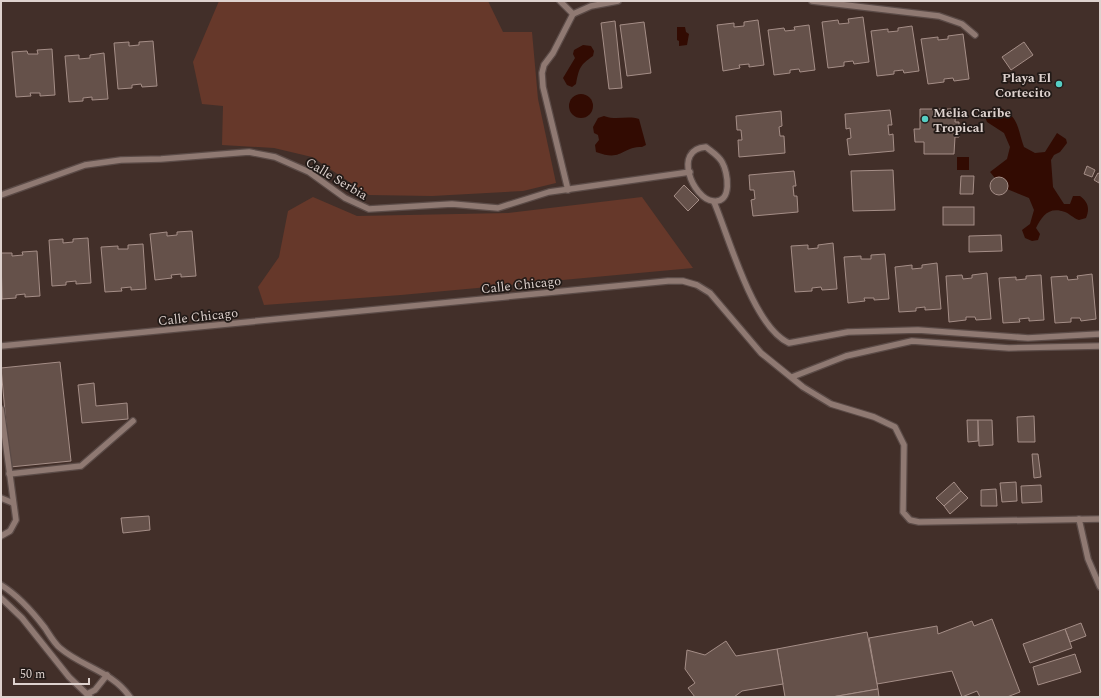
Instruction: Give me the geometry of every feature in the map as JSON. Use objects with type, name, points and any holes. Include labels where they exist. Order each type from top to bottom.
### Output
[{"type":"lane","points":[[560,1],[573,14]]},
{"type":"lane","points":[[568,190],[543,87],[542,73],[544,65],[553,53],[573,14],[591,6],[618,1]]},
{"type":"lane","points":[[812,1],[939,16],[962,24],[975,34]]},
{"type":"lane","points":[[698,148],[706,148],[716,154],[726,172],[727,189],[725,196],[714,202],[705,199],[698,192],[690,172],[689,156],[692,151],[698,148]]},
{"type":"lane","name":"Calle Serbia","points":[[1,195],[85,165],[121,160],[161,160],[249,152],[275,157],[309,172],[344,198],[369,209],[452,204],[498,208],[549,192],[690,172]]},
{"type":"lane","points":[[714,202],[756,305],[780,339],[789,343],[848,332],[911,330],[983,333],[1028,338],[1100,334]]},
{"type":"lane","name":"Calle Chicago","points":[[1,346],[668,281],[683,281],[697,285],[710,293],[761,353],[803,387],[831,404],[874,417],[895,427],[904,445],[903,512],[910,520],[919,522],[1079,519]]},
{"type":"lane","points":[[792,377],[846,356],[912,341],[1009,348],[1100,346]]},
{"type":"lane","points":[[1,409],[16,520],[10,531],[1,536]]},
{"type":"lane","points":[[9,474],[81,466],[133,421]]},
{"type":"lane","points":[[1,468],[9,468]]},
{"type":"lane","points":[[1,498],[13,503]]},
{"type":"lane","points":[[1100,519],[1079,519],[1088,559],[1100,587]]},
{"type":"lane","points":[[1,585],[14,592],[33,612],[58,647],[75,659],[115,680],[130,697]]},
{"type":"lane","points":[[1,598],[22,618],[69,677],[88,696],[107,675]]},
{"type":"shaded area","points":[[219,1],[488,1],[503,32],[532,32],[538,99],[556,183],[523,191],[432,196],[369,195],[312,157],[274,148],[222,145],[223,106],[202,104],[193,62]]},
{"type":"shaded area","points":[[677,27],[685,27],[686,32],[689,34],[687,45],[679,46],[679,41],[677,40]]},
{"type":"shaded area","points":[[583,45],[591,46],[594,51],[593,56],[581,67],[576,84],[572,87],[567,85],[563,78],[575,58],[573,54],[574,50]]},
{"type":"shaded area","points":[[581,94],[586,95],[592,101],[592,111],[586,117],[581,118],[576,117],[570,111],[569,106],[570,101],[576,95]]},
{"type":"shaded area","points":[[999,107],[1006,111],[1014,119],[1024,147],[1035,153],[1045,152],[1057,133],[1066,139],[1067,143],[1060,152],[1054,155],[1051,160],[1053,187],[1064,204],[1070,204],[1073,196],[1080,196],[1083,198],[1088,208],[1086,218],[1079,220],[1059,210],[1050,211],[1044,216],[1036,228],[1040,234],[1038,240],[1032,241],[1025,238],[1022,230],[1030,224],[1034,210],[1029,198],[1007,189],[1008,183],[1005,179],[995,178],[990,172],[1007,159],[1010,147],[1004,133],[987,122],[984,114],[989,110]]},
{"type":"shaded area","points":[[604,116],[613,118],[639,119],[646,145],[629,149],[617,155],[605,155],[596,152],[595,145],[599,140],[598,135],[594,133],[593,127],[598,118]]},
{"type":"shaded area","points":[[957,157],[969,157],[969,170],[957,170]]},
{"type":"shaded area","points":[[313,197],[357,216],[508,213],[642,197],[693,268],[401,295],[264,305],[258,287],[279,257],[288,211]]},
{"type":"building","points":[[863,17],[869,62],[854,64],[853,61],[844,62],[844,66],[828,68],[822,22],[838,20],[839,24],[849,23],[848,19]]},
{"type":"building","points":[[758,20],[764,65],[749,67],[749,64],[739,65],[740,68],[723,71],[717,25],[734,23],[734,27],[744,26],[744,22]]},
{"type":"building","points":[[615,21],[622,88],[609,89],[601,23]]},
{"type":"building","points":[[644,22],[651,73],[627,76],[620,25]]},
{"type":"building","points":[[809,25],[815,70],[800,72],[799,69],[790,70],[790,73],[774,75],[768,30],[784,28],[785,31],[795,30],[794,27]]},
{"type":"building","points":[[912,26],[919,71],[904,73],[903,70],[894,71],[894,74],[877,76],[871,31],[888,29],[888,32],[898,31],[898,28]]},
{"type":"building","points":[[963,34],[969,79],[954,81],[953,78],[944,79],[944,82],[928,84],[921,39],[938,37],[938,40],[948,39],[948,36]]},
{"type":"building","points":[[153,41],[157,86],[142,87],[141,84],[132,85],[132,88],[118,89],[114,43],[129,42],[129,46],[139,45],[139,42]]},
{"type":"building","points":[[1024,42],[1033,55],[1011,70],[1002,57]]},
{"type":"building","points":[[52,49],[55,95],[40,96],[40,93],[30,93],[31,96],[16,97],[12,52],[27,51],[28,54],[38,54],[37,50]]},
{"type":"building","points":[[104,53],[108,99],[92,100],[92,97],[83,98],[83,101],[69,102],[65,56],[79,55],[79,59],[90,58],[90,55]]},
{"type":"building","points":[[920,109],[956,109],[955,122],[959,122],[959,137],[955,137],[954,154],[924,154],[924,142],[915,142],[914,129],[920,129]]},
{"type":"building","points":[[890,110],[892,125],[888,125],[889,135],[893,134],[894,151],[849,155],[847,139],[851,138],[850,128],[846,129],[845,114]]},
{"type":"building","points":[[781,111],[782,126],[779,127],[780,136],[784,136],[785,153],[739,157],[738,140],[742,140],[741,130],[737,130],[736,116]]},
{"type":"building","points":[[1087,166],[1095,170],[1092,177],[1084,174]]},
{"type":"building","points":[[893,170],[895,210],[853,211],[851,171]]},
{"type":"building","points":[[794,171],[796,186],[793,186],[794,196],[797,196],[798,212],[753,216],[751,200],[755,199],[754,190],[750,190],[749,175]]},
{"type":"building","points":[[1098,173],[1100,174],[1099,183],[1094,180]]},
{"type":"building","points":[[961,176],[974,176],[973,194],[960,194]]},
{"type":"building","points":[[995,177],[1003,177],[1008,182],[1006,193],[1003,195],[995,195],[990,190],[990,182]]},
{"type":"building","points":[[684,185],[699,200],[688,211],[674,196]]},
{"type":"building","points":[[943,207],[974,207],[974,225],[943,225]]},
{"type":"building","points":[[192,231],[196,276],[181,277],[181,274],[171,275],[172,278],[155,280],[150,234],[167,232],[167,236],[177,235],[177,232]]},
{"type":"building","points":[[1001,235],[1002,251],[969,252],[969,236]]},
{"type":"building","points":[[88,238],[91,283],[76,284],[76,281],[66,282],[66,285],[52,286],[49,240],[63,239],[63,243],[73,242],[73,239]]},
{"type":"building","points":[[833,243],[837,289],[822,290],[821,287],[812,288],[812,291],[795,292],[791,246],[808,245],[808,249],[818,248],[818,245]]},
{"type":"building","points":[[143,244],[146,289],[131,290],[131,287],[121,288],[122,291],[105,292],[101,247],[118,246],[118,249],[128,249],[128,245]]},
{"type":"building","points":[[37,251],[40,296],[25,297],[25,294],[16,295],[16,298],[2,299],[1,253],[12,253],[12,256],[23,255],[22,252]]},
{"type":"building","points":[[885,254],[889,299],[874,300],[874,298],[864,298],[865,301],[848,303],[844,257],[861,256],[861,259],[871,259],[871,255]]},
{"type":"building","points":[[937,263],[941,309],[925,310],[925,307],[916,308],[916,311],[899,312],[895,267],[912,265],[912,269],[922,268],[922,265]]},
{"type":"building","points":[[987,273],[991,319],[976,320],[975,317],[966,317],[966,320],[949,322],[946,276],[962,275],[963,279],[972,278],[972,275]]},
{"type":"building","points":[[1092,274],[1096,319],[1081,321],[1080,318],[1071,318],[1071,322],[1055,323],[1051,277],[1067,276],[1068,280],[1078,279],[1077,276]]},
{"type":"building","points":[[1041,275],[1044,320],[1029,321],[1029,318],[1019,319],[1020,322],[1003,323],[999,278],[1016,277],[1016,280],[1026,279],[1026,276]]},
{"type":"building","points":[[60,362],[71,461],[10,467],[1,368]]},
{"type":"building","points":[[94,383],[96,406],[127,403],[128,419],[82,423],[78,385]]},
{"type":"building","points":[[1034,416],[1035,442],[1018,442],[1017,417]]},
{"type":"building","points":[[967,420],[978,420],[978,441],[968,442]]},
{"type":"building","points":[[978,420],[992,420],[993,445],[979,446]]},
{"type":"building","points":[[1032,454],[1038,454],[1041,477],[1034,478]]},
{"type":"building","points":[[954,482],[961,491],[944,506],[936,498]]},
{"type":"building","points":[[1016,482],[1017,501],[1002,502],[1000,483]]},
{"type":"building","points":[[1041,485],[1042,502],[1022,503],[1021,486]]},
{"type":"building","points":[[996,489],[997,506],[981,506],[981,490]]},
{"type":"building","points":[[961,491],[968,498],[950,514],[944,506]]},
{"type":"building","points":[[149,516],[150,530],[123,533],[121,518]]},
{"type":"building","points":[[992,619],[1020,692],[1007,697],[980,697],[977,691],[962,697],[952,671],[877,684],[869,638],[937,626],[938,634],[972,621],[974,626]]},
{"type":"building","points":[[1081,623],[1086,636],[1070,642],[1065,629]]},
{"type":"building","points":[[1065,629],[1072,648],[1030,663],[1023,644]]},
{"type":"building","points":[[867,632],[878,689],[832,697],[785,697],[777,649]]},
{"type":"building","points":[[726,641],[736,656],[777,649],[783,684],[742,691],[734,697],[695,697],[688,688],[695,683],[685,669],[687,650],[705,655]]},
{"type":"building","points":[[1075,654],[1081,672],[1038,685],[1033,667]]},
{"type":"building","points":[[878,689],[879,697],[832,697]]},
{"type":"place","name":"Playa El Cortecito","points":[[1059,84]]},
{"type":"place","name":"Melia Caribe Tropical","points":[[925,119]]}]
